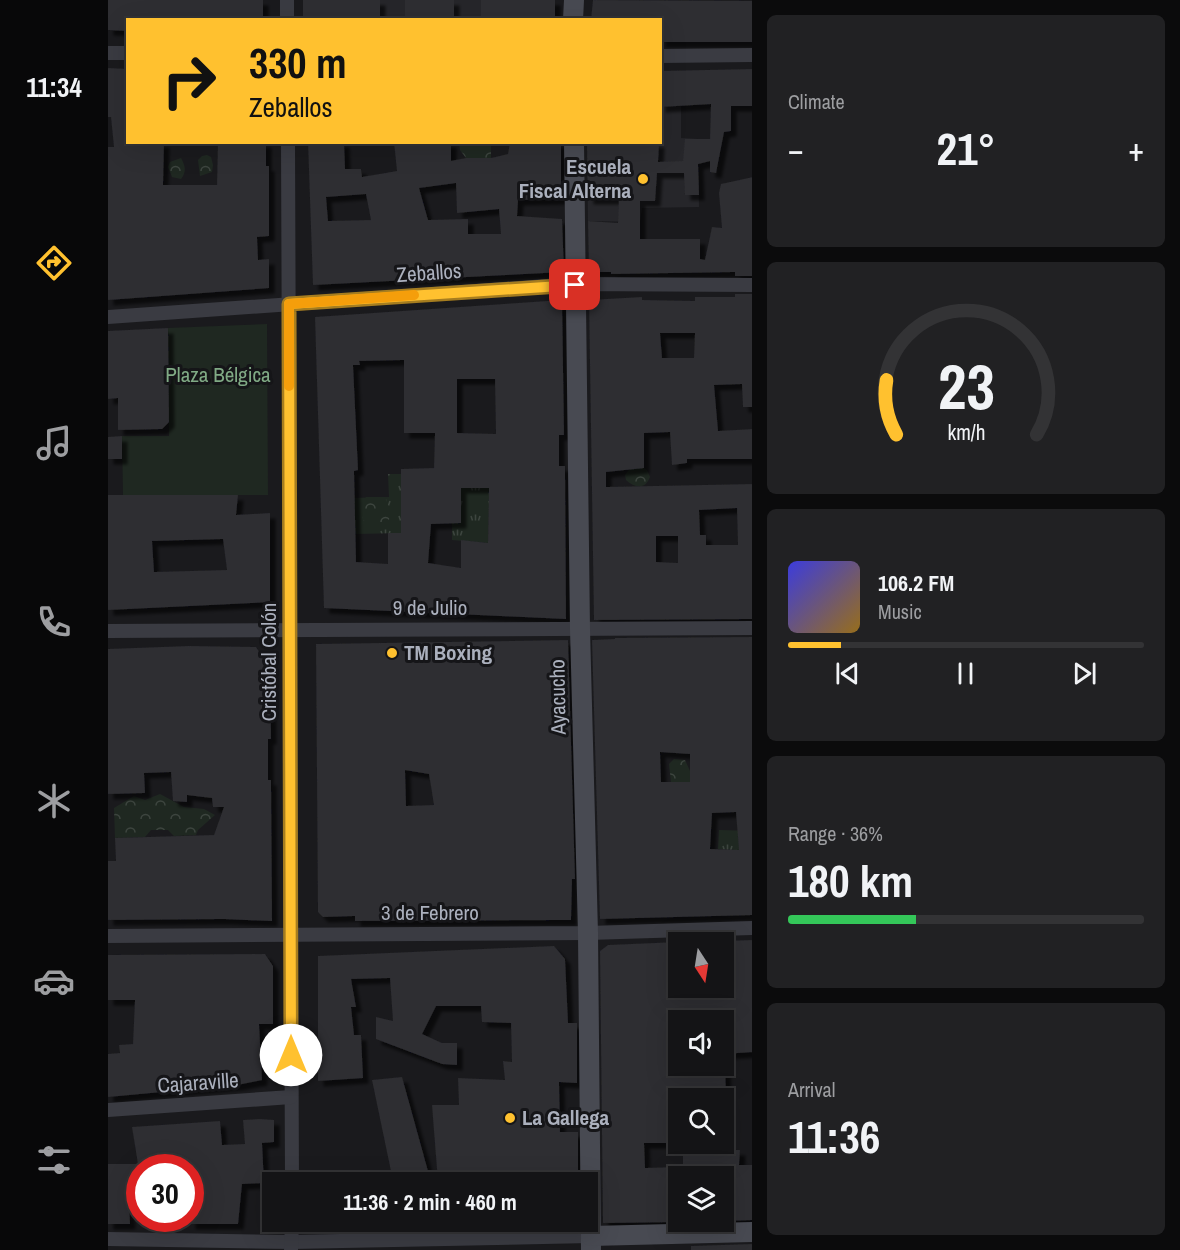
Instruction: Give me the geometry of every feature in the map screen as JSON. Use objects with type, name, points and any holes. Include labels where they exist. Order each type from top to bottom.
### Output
[{"type":"main road","points":[[573,18],[574,0]]},
{"type":"main road","name":"Ayacucho","points":[[574,144],[591,1243]]},
{"type":"main road","points":[[591,1243],[752,1232]]},
{"type":"street","points":[[287,0],[287,18]]},
{"type":"street","points":[[108,53],[126,53]]},
{"type":"street","points":[[662,56],[752,56]]},
{"type":"street","name":"Cristóbal Colón","points":[[288,144],[292,1172]]},
{"type":"street","name":"Zeballos","points":[[108,317],[575,285],[752,285]]},
{"type":"street","name":"9 de Julio","points":[[108,631],[752,628]]},
{"type":"street","name":"3 de Febrero","points":[[108,936],[588,933],[752,928]]},
{"type":"street","name":"Cajaraville","points":[[108,1110],[291,1097]]},
{"type":"street","points":[[108,1239],[291,1246],[591,1243]]},
{"type":"shaded area","points":[[303,0],[555,0],[555,18],[303,18]]},
{"type":"shaded area","name":"Escuela Fiscal Alterna","points":[[681,106],[681,138],[698,139],[699,207],[642,208],[640,222],[588,221],[587,144],[662,144],[662,107]]},
{"type":"green space","points":[[459,144],[491,144],[491,158],[466,158],[460,150]]},
{"type":"green space","points":[[207,155],[211,157],[212,172],[200,176],[198,160]]},
{"type":"green space","points":[[181,158],[185,168],[183,176],[181,179],[172,177],[168,167],[170,162]]},
{"type":"green space","name":"Plaza Bélgica","points":[[267,324],[268,495],[123,495],[122,436],[169,436],[168,328]]},
{"type":"green space","points":[[640,466],[647,470],[650,477],[643,486],[636,486],[626,480],[625,475],[629,470]]},
{"type":"green space","points":[[388,474],[401,474],[402,533],[355,534],[354,498],[389,497]]},
{"type":"green space","points":[[503,487],[489,507],[488,543],[452,540],[452,523],[461,523],[461,488]]},
{"type":"green space","points":[[366,497],[385,497],[390,510],[389,520],[372,527],[363,520],[360,509]]},
{"type":"green space","points":[[674,759],[685,760],[690,771],[691,782],[671,782],[669,764]]},
{"type":"green space","points":[[160,794],[184,807],[204,809],[215,815],[198,830],[196,835],[174,836],[168,830],[151,830],[145,837],[115,838],[114,808],[134,796],[145,800]]},
{"type":"green space","points":[[719,830],[752,831],[752,851],[718,849]]},
{"type":"building","points":[[108,0],[263,0],[263,18],[126,18],[126,31],[108,30]]},
{"type":"building","points":[[303,0],[380,0],[380,18],[303,18]]},
{"type":"building","points":[[405,0],[454,0],[454,18],[405,18]]},
{"type":"building","points":[[481,0],[555,0],[555,18],[481,18]]},
{"type":"building","points":[[593,0],[752,1],[752,42],[662,42],[662,18],[591,18]]},
{"type":"building","points":[[108,68],[126,69],[126,144],[164,144],[163,185],[217,185],[218,144],[266,144],[266,166],[269,166],[269,236],[257,237],[258,260],[269,259],[269,288],[108,300],[108,147],[114,147],[111,117],[108,117]]},
{"type":"building","points":[[752,69],[752,106],[731,106],[731,131],[724,132],[716,173],[710,172],[710,161],[698,164],[699,195],[685,195],[684,173],[657,173],[655,201],[640,201],[640,239],[700,239],[700,259],[705,260],[712,227],[722,228],[719,193],[721,184],[752,177],[752,276],[735,276],[735,272],[611,274],[611,272],[589,272],[588,221],[618,223],[619,199],[588,199],[587,144],[659,144],[658,162],[683,161],[685,139],[710,139],[711,104],[662,107],[662,71]]},
{"type":"building","points":[[308,144],[344,144],[345,169],[361,169],[362,177],[397,171],[394,144],[451,144],[451,161],[466,158],[491,158],[508,154],[510,144],[561,144],[561,199],[518,200],[517,216],[562,219],[564,272],[313,285]],"holes":[[[456,183],[457,213],[499,209],[501,234],[468,234],[468,219],[428,220],[419,188]],[[366,194],[371,220],[328,221],[326,197]]]},
{"type":"building","points":[[735,294],[752,294],[752,407],[743,407],[742,384],[714,385],[718,431],[752,429],[752,459],[687,459],[687,463],[672,465],[670,432],[644,433],[644,468],[606,472],[606,487],[752,484],[752,619],[594,620],[589,300],[642,297],[642,300],[695,301],[695,297],[735,297]],"holes":[[[660,333],[695,333],[694,358],[662,358]],[[737,508],[738,545],[706,545],[706,535],[700,535],[699,510]],[[656,536],[678,536],[678,563],[656,562]]]},
{"type":"building","points":[[562,300],[564,435],[559,435],[559,466],[565,466],[566,619],[324,608],[315,317]],"holes":[[[404,360],[404,433],[435,433],[434,468],[401,469],[401,533],[388,533],[388,564],[356,562],[354,471],[358,470],[353,365],[360,365],[359,361]],[[457,379],[495,379],[496,434],[457,433]],[[461,488],[489,488],[488,543],[461,540],[461,568],[428,563],[431,524],[461,523]]]},
{"type":"building","points":[[168,328],[169,422],[162,429],[118,430],[118,398],[108,399],[108,331]]},
{"type":"building","points":[[122,436],[122,459],[108,459],[108,437]]},
{"type":"building","points":[[108,495],[238,495],[236,515],[270,513],[270,602],[108,610]],"holes":[[[223,539],[227,570],[154,572],[152,541]]]},
{"type":"building","points":[[752,637],[752,915],[600,919],[592,640]],"holes":[[[660,752],[690,754],[690,782],[661,782]],[[736,812],[739,850],[710,849],[712,813]]]},
{"type":"building","points":[[568,640],[575,879],[572,879],[571,920],[355,921],[355,916],[323,917],[318,912],[316,644]],"holes":[[[405,770],[429,774],[434,805],[406,806]]]},
{"type":"building","points":[[189,646],[256,647],[270,668],[271,739],[268,739],[268,780],[271,780],[272,921],[108,920],[108,861],[116,861],[115,838],[214,835],[224,807],[213,807],[212,798],[187,795],[187,802],[173,801],[171,772],[144,773],[145,793],[108,794],[108,649]]},
{"type":"building","points":[[752,940],[752,1052],[734,1053],[734,1010],[668,1010],[668,1076],[725,1076],[726,1088],[668,1088],[668,1143],[644,1143],[645,1168],[668,1167],[668,1222],[603,1223],[600,951],[608,945],[668,942],[668,998],[734,998],[734,941]]},
{"type":"building","points":[[554,946],[565,959],[568,1023],[577,1023],[577,1083],[559,1082],[560,1132],[578,1132],[578,1172],[437,1172],[432,1105],[459,1105],[458,1078],[505,1080],[503,1061],[512,1062],[511,1023],[482,1022],[481,1006],[436,1006],[422,1034],[442,1043],[457,1043],[457,1065],[442,1064],[376,1039],[376,1017],[393,1021],[390,978],[351,979],[356,1007],[351,1007],[354,1035],[361,1035],[363,1078],[318,1081],[318,956]]},
{"type":"building","points":[[265,954],[273,966],[273,1024],[259,1024],[262,1080],[237,1085],[108,1097],[108,1054],[120,1053],[119,1045],[133,1044],[135,1000],[108,1000],[108,955]]},
{"type":"building","points":[[402,1077],[428,1172],[391,1172],[372,1080]]},
{"type":"building","points":[[243,1120],[274,1120],[274,1142],[262,1143],[262,1183],[242,1184],[238,1224],[204,1224],[204,1154],[136,1154],[132,1127],[220,1121],[222,1145],[245,1144]]},
{"type":"building","points":[[734,1150],[740,1150],[739,1165],[752,1165],[752,1220],[734,1221],[734,1166],[683,1166],[683,1154],[734,1154]]},
{"type":"building","points":[[108,1164],[126,1164],[126,1224],[108,1224]]},
{"type":"building","points":[[752,1244],[752,1250],[691,1250],[691,1246]]},
{"type":"slow traffic","points":[[289,386],[289,304],[414,295]]},
{"type":"place","name":"Escuela Fiscal Alterna","points":[[643,179]]},
{"type":"place","name":"TM Boxing","points":[[392,653]]},
{"type":"place","name":"La Gallega","points":[[510,1118]]},
{"type":"route","points":[[291,1055],[289,304],[575,285]]}]
